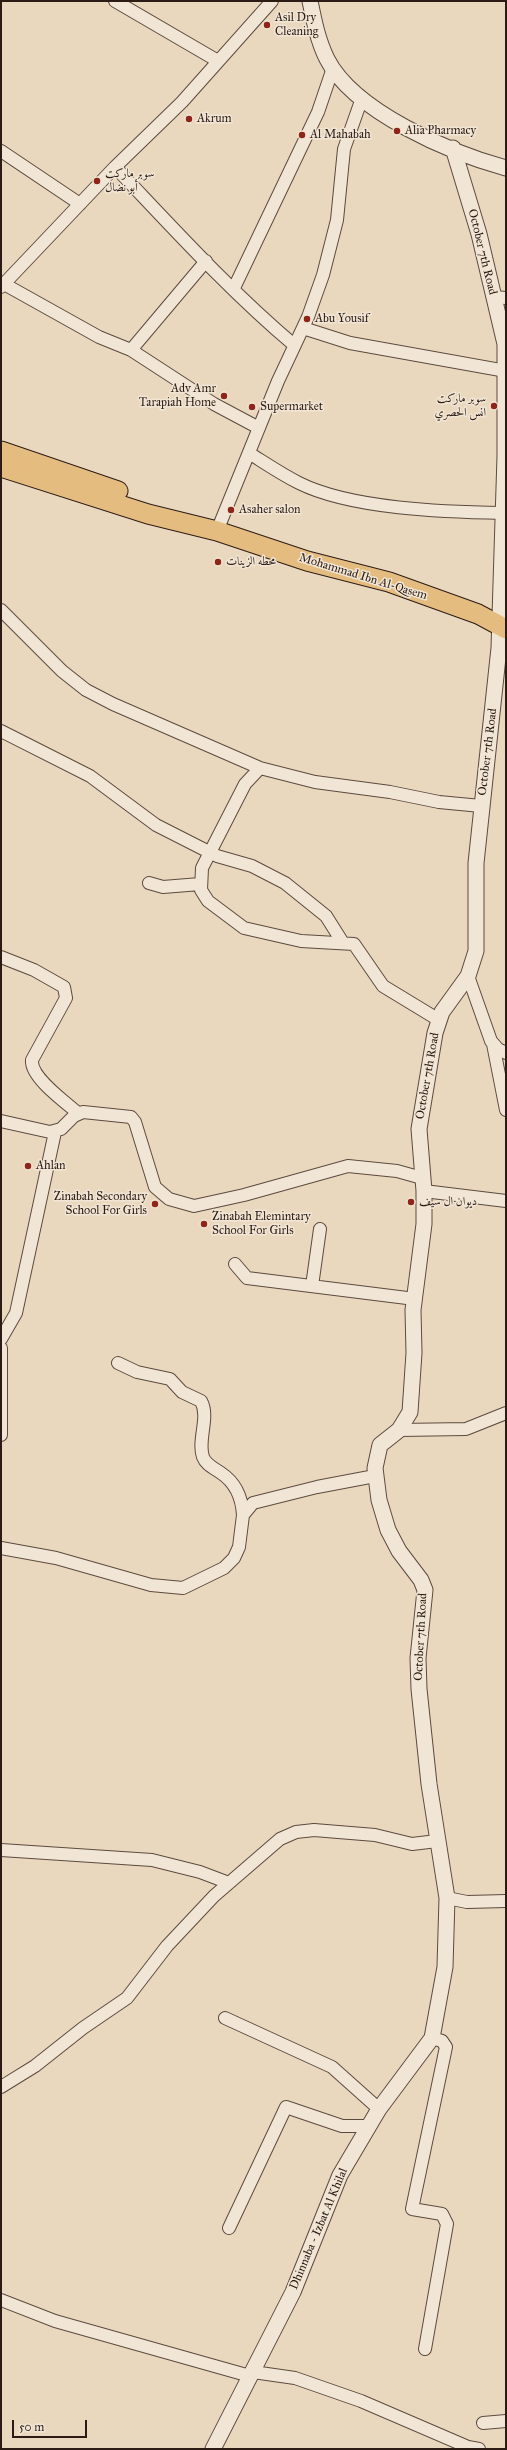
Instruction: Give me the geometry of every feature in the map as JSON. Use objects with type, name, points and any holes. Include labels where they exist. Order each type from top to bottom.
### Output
[{"type":"main road","name":"Mohammad Ibn Al-Qasem","points":[[1,450],[150,502],[217,531]]},
{"type":"main road","name":"Mohammad Ibn Al-Qasem","points":[[1,467],[148,514],[217,531],[307,561],[390,582],[478,614],[503,627]]},
{"type":"street","points":[[115,1],[218,61]]},
{"type":"street","points":[[259,428],[214,404],[131,350],[99,337],[2,285],[116,167],[182,102],[272,1]]},
{"type":"street","points":[[310,1],[316,29],[327,60],[341,80],[362,98],[375,109],[407,128],[453,148],[506,168]]},
{"type":"street","points":[[234,288],[318,112],[333,68]]},
{"type":"street","points":[[217,531],[259,428],[303,328],[329,253],[338,214],[344,149],[362,98]]},
{"type":"street","name":"October 7th Road","points":[[447,1898],[437,1841],[419,1689],[418,1658],[424,1590],[421,1580],[400,1551],[388,1530],[379,1500],[375,1476],[376,1456],[380,1445],[399,1430],[410,1412],[413,1373],[414,1299],[424,1224],[419,1128],[435,1033],[452,996],[468,976],[476,951],[476,863],[481,806],[494,712],[503,627],[506,446],[505,344],[500,298],[453,148]]},
{"type":"street","points":[[1,151],[80,204]]},
{"type":"street","points":[[116,167],[206,261],[265,320],[294,346]]},
{"type":"street","points":[[131,350],[206,261]]},
{"type":"street","points":[[303,328],[350,343],[506,371]]},
{"type":"street","points":[[249,453],[300,483],[341,497],[393,506],[505,514]]},
{"type":"street","points":[[1,610],[62,671],[86,690],[113,704],[260,768],[315,782],[439,802],[481,806]]},
{"type":"street","points":[[1,731],[90,776],[156,825],[211,853],[252,866],[286,883],[326,916],[343,943]]},
{"type":"street","points":[[260,768],[245,784],[202,868],[200,884],[201,890],[208,901],[244,928],[301,941],[354,944],[359,948],[372,973],[383,986],[440,1020]]},
{"type":"street","points":[[149,883],[163,888],[200,884]]},
{"type":"street","points":[[1,957],[34,970],[64,987],[66,998],[32,1060],[31,1064],[35,1074],[78,1113],[126,1115],[131,1117],[135,1122],[156,1187],[169,1200],[194,1206],[244,1195],[348,1166],[397,1171],[423,1184],[506,1201]]},
{"type":"street","points":[[468,976],[493,1044],[506,1110]]},
{"type":"street","points":[[493,1044],[506,1053]]},
{"type":"street","points":[[1,1121],[55,1132],[61,1129],[78,1113]]},
{"type":"street","points":[[1,1339],[16,1313],[55,1132]]},
{"type":"street","points":[[312,1286],[320,1229]]},
{"type":"street","points":[[235,1264],[247,1278],[414,1299]]},
{"type":"street","points":[[1,1348],[1,1435]]},
{"type":"street","points":[[1,1548],[56,1558],[151,1585],[183,1588],[224,1568],[234,1558],[239,1547],[243,1515],[241,1500],[234,1486],[223,1474],[209,1466],[203,1456],[203,1409],[201,1401],[182,1392],[170,1379],[137,1372],[118,1363]]},
{"type":"street","points":[[399,1430],[466,1429],[506,1413]]},
{"type":"street","points":[[243,1515],[253,1503],[317,1487],[375,1476]]},
{"type":"street","points":[[1,2087],[35,2066],[83,2028],[127,1998],[167,1946],[214,1896],[273,1844],[288,1835],[301,1831],[314,1830],[375,1835],[412,1844],[437,1841]]},
{"type":"street","points":[[1,1850],[152,1860],[200,1872],[230,1883]]},
{"type":"street","points":[[447,1898],[467,1902],[506,1901]]},
{"type":"street","name":"Dhinnaba - Izbat Al Khilal","points":[[213,2449],[293,2292],[340,2175],[380,2109],[432,2038],[445,1967],[447,1898]]},
{"type":"street","points":[[225,2018],[332,2067],[380,2109]]},
{"type":"street","points":[[425,2349],[447,2224],[442,2214],[412,2209],[446,2047],[442,2041],[432,2038]]},
{"type":"street","points":[[229,2228],[286,2107],[342,2126],[369,2126]]},
{"type":"street","points":[[1,2300],[55,2321],[251,2374],[295,2378],[361,2401],[468,2447],[479,2449]]},
{"type":"street","points":[[483,2423],[506,2421]]},
{"type":"place","name":"Asil Dry Cleaning","points":[[267,25]]},
{"type":"place","name":"Akrum","points":[[189,119]]},
{"type":"place","name":"Alia Pharmacy","points":[[397,131]]},
{"type":"place","name":"Al Mahabah","points":[[302,135]]},
{"type":"place","name":"سوبر ماركت أبو نضال","points":[[97,181]]},
{"type":"place","name":"Abu Yousif","points":[[307,319]]},
{"type":"place","name":"Adv Amr Tarapiah Home","points":[[224,396]]},
{"type":"place","name":"سوبر ماركت انس الحصري","points":[[494,406]]},
{"type":"place","name":"Supermarket","points":[[252,407]]},
{"type":"place","name":"Asaher salon","points":[[231,510]]},
{"type":"place","name":"محطه الزينات","points":[[218,562]]},
{"type":"place","name":"Ahlan","points":[[28,1166]]},
{"type":"place","name":"ديوان ال سيف","points":[[411,1202]]},
{"type":"place","name":"Zinabah Secondary School For Girls","points":[[155,1204]]},
{"type":"place","name":"Zinabah Elemintary School For Girls","points":[[204,1224]]}]
